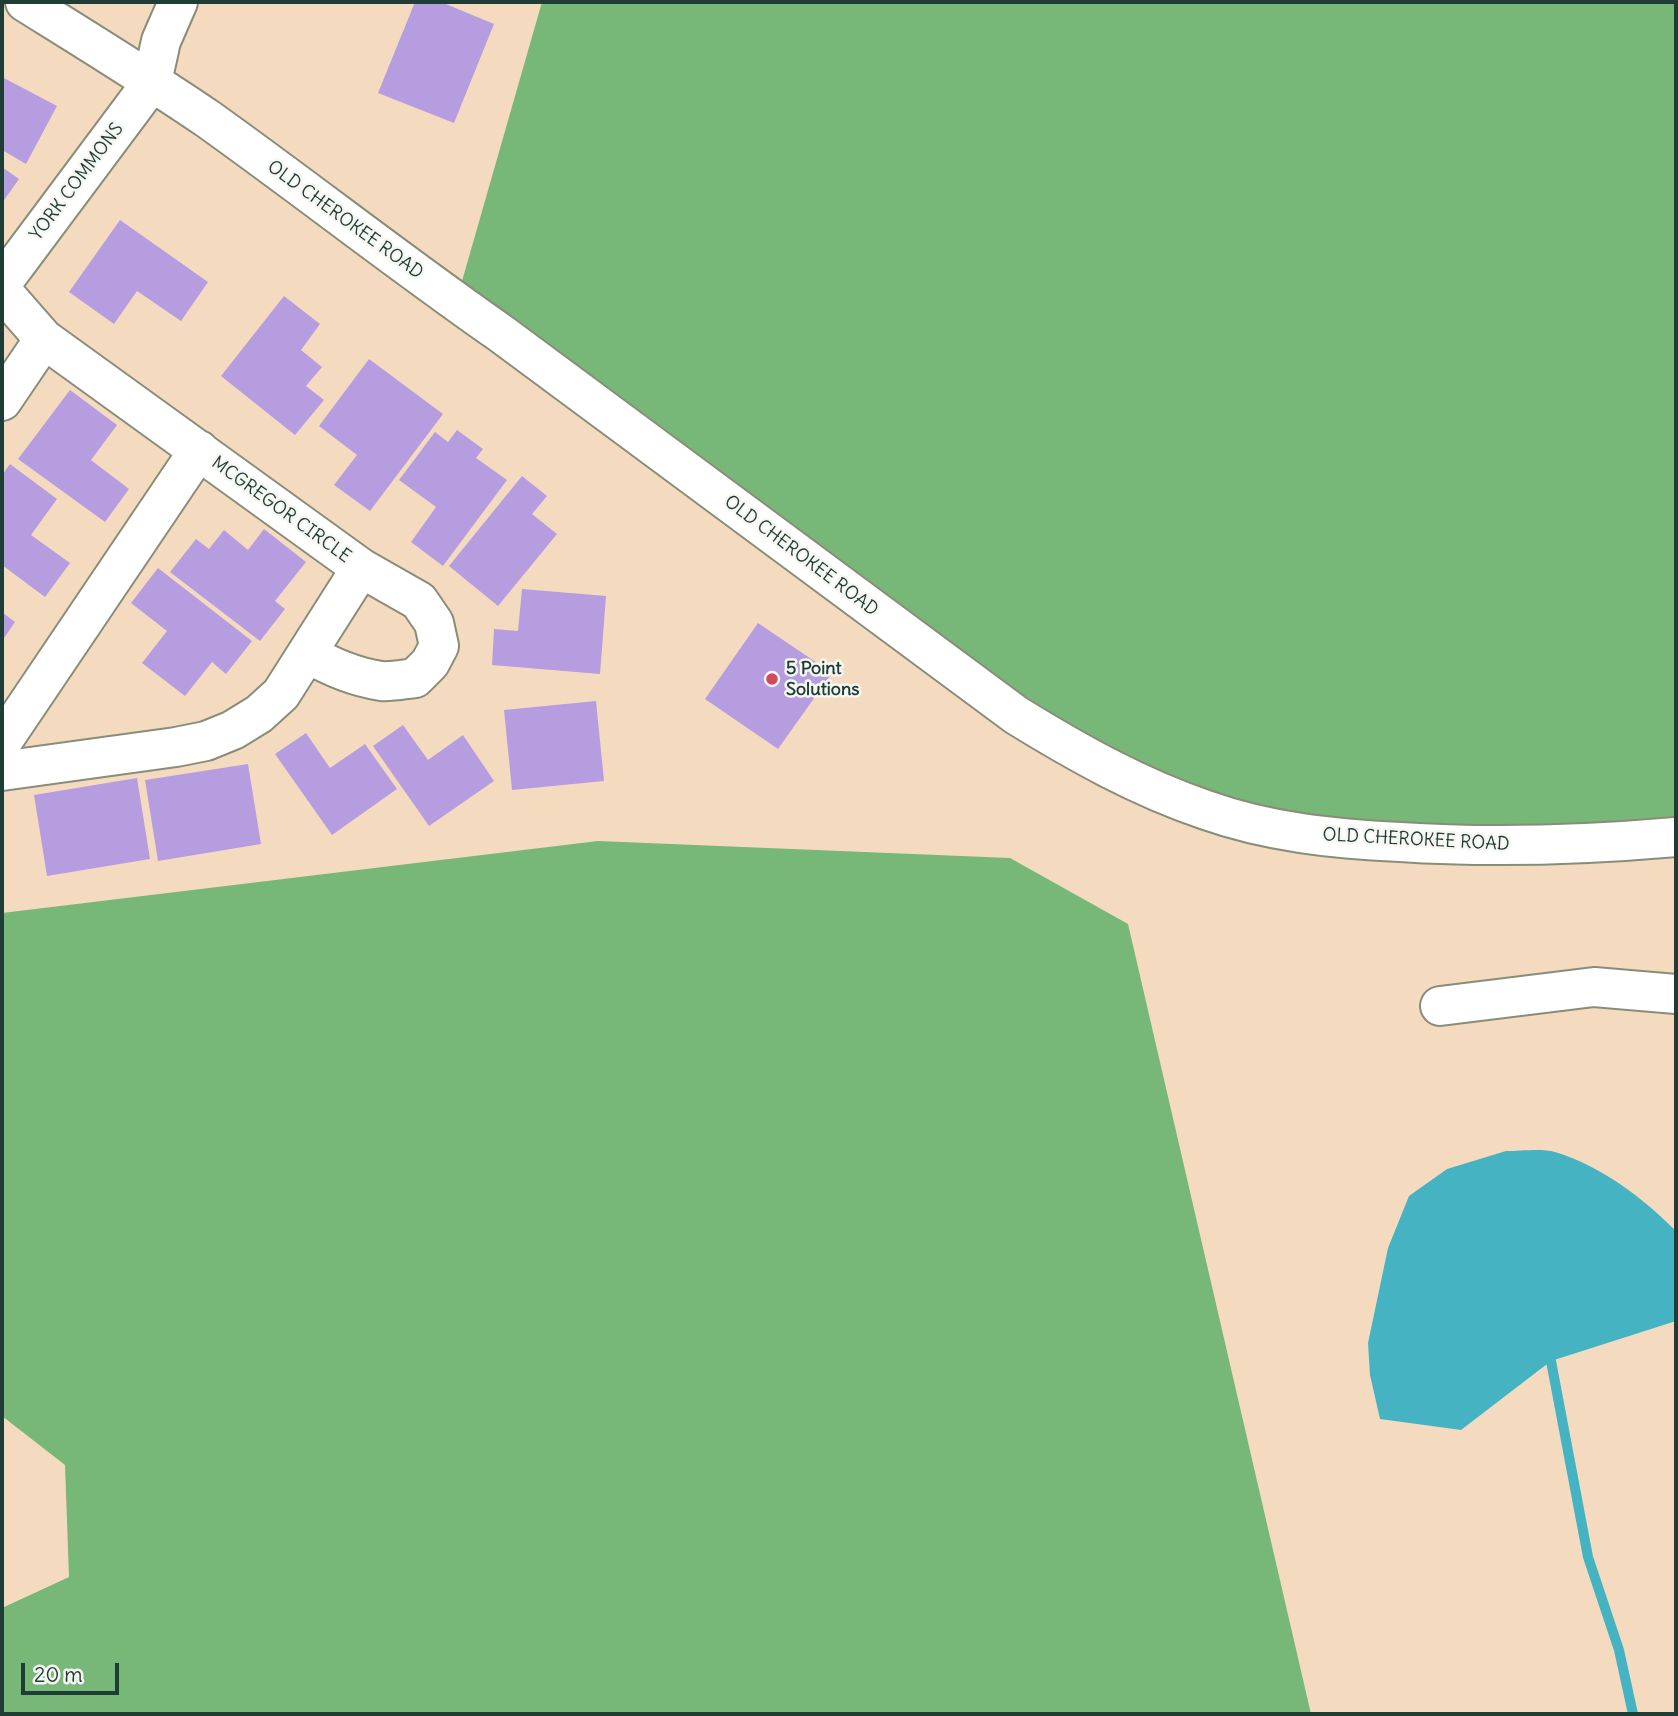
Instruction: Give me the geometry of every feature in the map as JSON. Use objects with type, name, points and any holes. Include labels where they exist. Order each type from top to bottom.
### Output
[{"type":"street","name":"OLD CHEROKEE ROAD","points":[[25,2],[208,120],[499,331],[1016,715],[1070,749],[1147,788],[1207,811],[1270,828],[1342,839],[1445,845],[1556,845],[1676,837]]},
{"type":"street","points":[[152,82],[161,41],[178,2]]},
{"type":"street","name":"YORK COMMONS","points":[[2,283],[152,82]]},
{"type":"street","points":[[2,291],[44,339],[2,401]]},
{"type":"street","name":"MCGREGOR CIRCLE","points":[[2,771],[176,747],[206,741],[233,730],[259,714],[281,694],[361,568],[44,339]]},
{"type":"street","points":[[2,742],[199,450]]},
{"type":"street","points":[[307,653],[350,673],[383,681],[415,678],[430,663],[439,646],[434,623],[419,601],[361,568]]},
{"type":"street","points":[[1440,1006],[1594,987],[1676,994]]},
{"type":"green space","points":[[542,2],[1676,2],[1676,837],[1445,845],[1147,788],[456,302]]},
{"type":"green space","points":[[598,841],[1010,858],[1128,924],[1311,1714],[2,1714],[2,1608],[69,1577],[65,1465],[2,1416],[2,913]]},
{"type":"water","points":[[1506,1151],[1550,1151],[1589,1165],[1635,1195],[1676,1231],[1676,1321],[1551,1361],[1461,1430],[1380,1419],[1370,1375],[1368,1343],[1388,1248],[1409,1196],[1447,1169]]},
{"type":"building","points":[[415,2],[441,2],[494,24],[454,123],[378,93]]},
{"type":"building","points":[[2,77],[57,106],[26,164],[2,150]]},
{"type":"building","points":[[2,167],[19,179],[2,203]]},
{"type":"building","points":[[120,220],[208,282],[181,321],[137,291],[114,324],[69,292]]},
{"type":"building","points":[[284,296],[320,324],[301,350],[322,367],[306,386],[324,400],[295,435],[221,376]]},
{"type":"building","points":[[369,359],[443,414],[370,511],[334,485],[357,455],[319,426]]},
{"type":"building","points":[[70,390],[117,425],[91,460],[129,489],[105,522],[18,459]]},
{"type":"building","points":[[457,430],[483,449],[476,458],[507,480],[443,566],[411,542],[436,507],[399,480],[435,432],[448,442]]},
{"type":"building","points":[[10,464],[57,499],[31,535],[70,563],[45,597],[2,565],[2,475]]},
{"type":"building","points":[[522,476],[547,496],[532,514],[557,534],[498,606],[449,566]]},
{"type":"building","points":[[264,529],[306,562],[275,601],[285,609],[260,641],[170,572],[196,539],[209,549],[224,530],[248,550]]},
{"type":"building","points":[[158,568],[252,641],[226,674],[212,662],[185,696],[142,663],[167,631],[131,603]]},
{"type":"building","points":[[522,589],[606,596],[600,674],[492,665],[494,629],[518,631]]},
{"type":"building","points":[[2,612],[15,622],[2,641]]},
{"type":"building","points":[[758,623],[832,673],[778,749],[705,699]]},
{"type":"building","points":[[596,701],[604,781],[512,790],[504,710]]},
{"type":"building","points":[[403,725],[428,760],[463,735],[494,781],[429,826],[373,746]]},
{"type":"building","points":[[306,733],[330,768],[365,744],[397,789],[332,835],[275,754]]},
{"type":"building","points":[[248,764],[261,844],[158,861],[145,780]]},
{"type":"building","points":[[137,778],[150,859],[47,876],[34,795]]},
{"type":"waterway","points":[[1551,1361],[1588,1557],[1619,1650],[1633,1714]]},
{"type":"place","name":"5 Point Solutions","points":[[772,679]]}]
